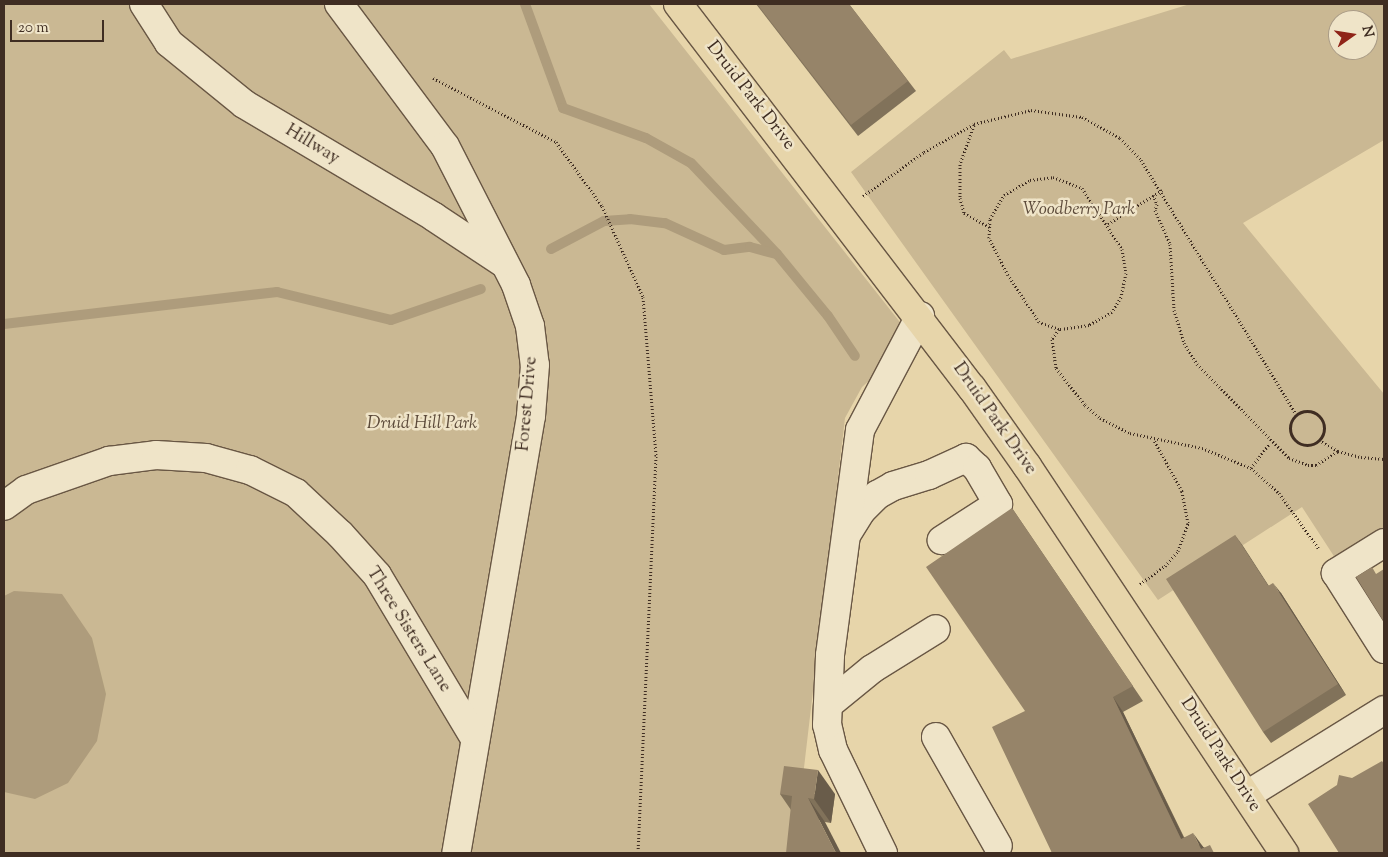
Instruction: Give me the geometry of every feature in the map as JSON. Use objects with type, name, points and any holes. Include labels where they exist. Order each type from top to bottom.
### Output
[{"type":"main road","name":"Druid Park Drive","points":[[678,4],[920,316],[1027,466],[1284,853]]},
{"type":"street","name":"Hillway","points":[[144,4],[169,43],[197,69],[244,104],[434,217],[502,262]]},
{"type":"street","name":"Forest Drive","points":[[339,4],[445,146],[478,206],[502,262],[516,285],[530,326],[535,365],[531,416],[456,853]]},
{"type":"street","points":[[883,853],[833,750],[828,725],[830,655],[860,430],[920,316]]},
{"type":"street","name":"Three Sisters Lane","points":[[4,506],[26,490],[109,461],[156,455],[206,458],[250,470],[296,494],[340,534],[377,575],[475,739]]},
{"type":"street","points":[[846,535],[861,511],[893,486],[929,475],[966,458],[977,468],[998,504],[942,540]]},
{"type":"street","points":[[1384,543],[1336,574],[1384,649]]},
{"type":"street","points":[[828,705],[872,669],[936,629]]},
{"type":"street","points":[[1247,795],[1384,710]]},
{"type":"street","points":[[936,737],[994,851]]},
{"type":"path","points":[[426,74],[556,142],[602,206],[617,234],[643,297],[656,456],[638,853]]},
{"type":"path","points":[[840,212],[924,152],[974,124],[1031,110],[1082,117],[1120,138],[1162,190],[1296,414]]},
{"type":"path","points":[[974,124],[960,164],[960,198],[964,213],[989,227]]},
{"type":"path","points":[[1053,177],[1082,188],[1108,224],[1122,249],[1126,273],[1121,298],[1112,312],[1089,325],[1059,329],[1039,322],[1008,275],[989,238],[990,219],[1004,195],[1030,180],[1053,177]]},
{"type":"path","points":[[1108,224],[1162,190]]},
{"type":"path","points":[[1153,195],[1157,204],[1155,210],[1170,244],[1171,289],[1184,343],[1209,379],[1270,443],[1288,458],[1308,465],[1325,461],[1338,451]]},
{"type":"path","points":[[1059,329],[1052,339],[1056,368],[1085,406],[1114,426],[1154,440],[1202,448],[1251,468],[1291,508],[1336,574]]},
{"type":"path","points":[[1306,411],[1320,417],[1324,427],[1319,440],[1306,445],[1295,440],[1290,430],[1296,414],[1306,411]]},
{"type":"path","points":[[1117,599],[1165,566],[1184,537],[1188,523],[1182,491],[1154,440]]},
{"type":"path","points":[[1319,440],[1338,451],[1361,458],[1384,459]]},
{"type":"path","points":[[1251,468],[1270,443]]},
{"type":"green space","name":"Druid Hill Park","points":[[4,4],[649,4],[914,340],[862,387],[845,418],[794,853],[4,853]]},
{"type":"green space","name":"Woodberry Park","points":[[1190,4],[1384,4],[1384,140],[1243,223],[1384,394],[1384,538],[1341,567],[1302,507],[1158,600],[851,172],[1004,50],[1011,59]]},
{"type":"shaded area","points":[[14,591],[62,594],[92,638],[106,694],[97,741],[68,783],[35,799],[4,792],[4,596]]},
{"type":"building","points":[[757,4],[849,4],[908,81],[851,125]]},
{"type":"building","points":[[1012,508],[1133,686],[1113,697],[1181,839],[1193,833],[1201,849],[1210,845],[1214,853],[1052,853],[992,727],[1025,711],[926,567]]},
{"type":"building","points":[[1235,535],[1268,586],[1273,583],[1338,684],[1263,732],[1166,579]]},
{"type":"building","points":[[1372,567],[1376,574],[1384,569],[1384,622],[1356,577]]},
{"type":"building","points":[[1382,761],[1384,764],[1384,853],[1339,853],[1308,804],[1337,785],[1339,775],[1352,778]]},
{"type":"building","points":[[784,766],[818,770],[814,799],[808,798],[836,853],[786,853],[792,796],[780,794]]},
{"type":"waterway","points":[[525,4],[563,108],[646,138],[691,163],[777,254],[828,316],[855,356]]},
{"type":"waterway","points":[[551,249],[604,221],[630,219],[665,223],[724,250],[750,247],[776,254]]},
{"type":"waterway","points":[[4,324],[277,292],[391,320],[481,289]]}]
